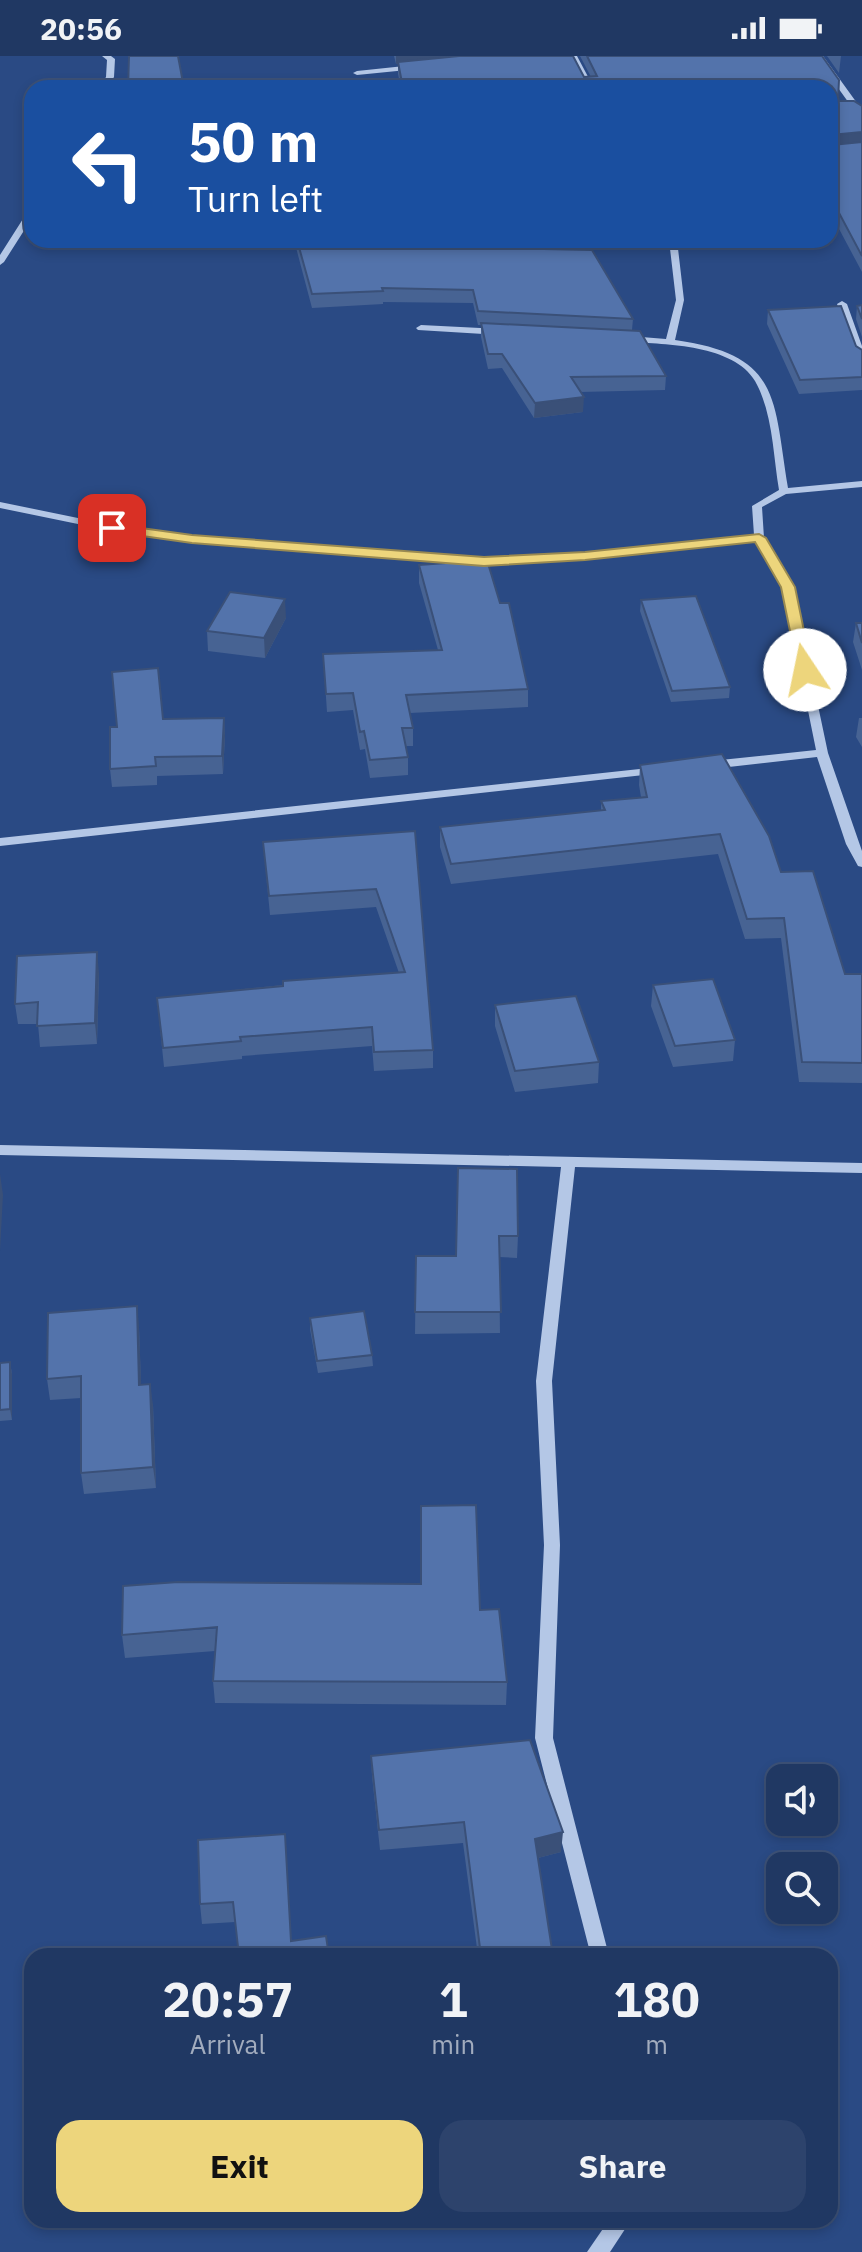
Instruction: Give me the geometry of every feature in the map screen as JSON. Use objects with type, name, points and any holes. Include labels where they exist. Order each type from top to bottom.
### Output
[{"type":"street","points":[[106,56],[111,59],[108,80]]},
{"type":"street","points":[[573,56],[586,80]]},
{"type":"street","points":[[819,56],[836,80]]},
{"type":"street","points":[[357,73],[431,66]]},
{"type":"street","points":[[838,82],[862,115]]},
{"type":"street","points":[[0,262],[24,224]]},
{"type":"street","points":[[670,341],[680,300],[674,248]]},
{"type":"street","points":[[842,304],[862,359]]},
{"type":"street","points":[[421,328],[514,333]]},
{"type":"street","points":[[623,339],[670,341],[734,357],[754,373],[766,397],[784,491]]},
{"type":"street","points":[[862,484],[784,491],[757,506],[759,538],[788,587],[822,753],[852,844],[862,863]]},
{"type":"street","points":[[0,505],[112,528],[192,539],[484,561],[585,556],[759,538]]},
{"type":"street","points":[[695,767],[822,753]]},
{"type":"street","points":[[0,842],[679,768]]},
{"type":"street","points":[[0,1150],[862,1168]]},
{"type":"street","points":[[569,1162],[544,1381],[552,1545],[544,1738],[598,1948]]},
{"type":"street","points":[[597,2252],[615,2228]]},
{"type":"building","points":[[129,56],[178,56],[182,80],[128,80]]},
{"type":"building","points":[[459,56],[573,56],[584,77],[597,76],[587,56],[822,56],[839,80],[838,101],[838,80],[401,80],[398,62]]},
{"type":"building","points":[[838,101],[854,101],[862,106],[862,132],[838,134]]},
{"type":"building","points":[[862,142],[862,256],[838,211],[838,144]]},
{"type":"building","points":[[299,248],[592,250],[633,319],[478,311],[473,290],[382,288],[383,291],[312,294]]},
{"type":"building","points":[[841,306],[856,346],[862,350],[862,377],[800,380],[768,310]]},
{"type":"building","points":[[481,323],[640,331],[666,376],[571,377],[584,397],[535,403],[502,354],[488,354]]},
{"type":"building","points":[[487,560],[500,603],[509,603],[528,689],[406,695],[413,728],[402,728],[408,757],[370,760],[364,731],[360,732],[353,693],[326,694],[323,654],[442,650],[419,565]]},
{"type":"building","points":[[230,592],[285,599],[264,638],[207,631]]},
{"type":"building","points":[[696,596],[730,687],[672,691],[641,600]]},
{"type":"building","points":[[856,623],[862,623],[862,643]]},
{"type":"building","points":[[158,668],[163,719],[224,718],[222,756],[155,757],[156,766],[110,769],[110,727],[117,727],[112,672]]},
{"type":"building","points":[[722,754],[769,836],[781,872],[813,871],[845,974],[862,974],[862,1063],[802,1062],[784,918],[747,919],[720,834],[451,864],[440,827],[605,810],[601,801],[647,797],[640,765]]},
{"type":"building","points":[[415,831],[433,1050],[374,1052],[372,1027],[240,1037],[241,1041],[163,1048],[157,998],[283,986],[283,981],[405,972],[376,889],[269,896],[263,842]]},
{"type":"building","points":[[97,952],[95,1023],[37,1026],[38,1002],[15,1004],[17,956]]},
{"type":"building","points":[[713,979],[735,1040],[675,1046],[653,985]]},
{"type":"building","points":[[576,996],[599,1062],[515,1071],[495,1005]]},
{"type":"building","points":[[458,1168],[517,1169],[518,1236],[499,1236],[501,1312],[415,1312],[416,1256],[456,1256]]},
{"type":"building","points":[[137,1306],[139,1385],[150,1384],[153,1467],[81,1473],[81,1376],[47,1379],[48,1313]]},
{"type":"building","points":[[364,1311],[372,1355],[317,1361],[310,1318]]},
{"type":"building","points":[[10,1362],[10,1409],[0,1410],[0,1363]]},
{"type":"building","points":[[476,1505],[480,1610],[499,1609],[507,1682],[213,1681],[217,1627],[122,1635],[123,1586],[178,1582],[421,1584],[421,1506]]},
{"type":"building","points":[[530,1740],[563,1832],[535,1839],[552,1948],[480,1948],[464,1822],[379,1830],[371,1756]]},
{"type":"building","points":[[285,1834],[291,1941],[326,1936],[328,1948],[238,1948],[233,1902],[200,1904],[198,1840]]},
{"type":"route","points":[[112,528],[192,539],[484,561],[585,556],[759,538],[788,587],[805,670]]}]
